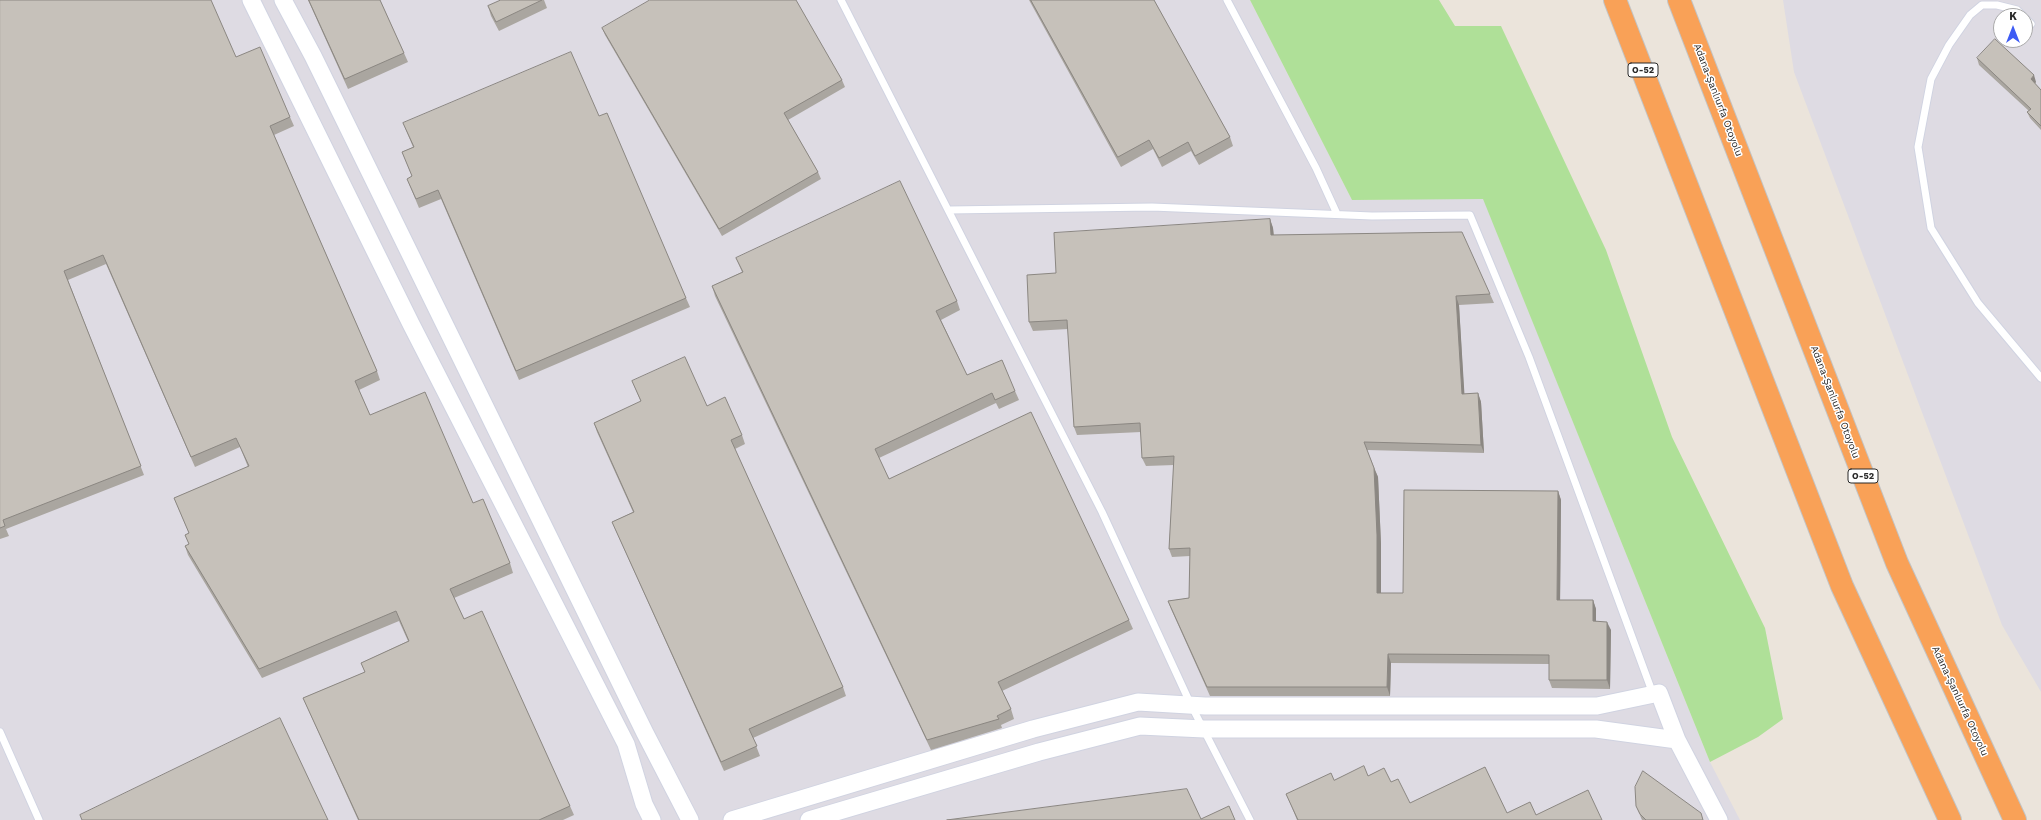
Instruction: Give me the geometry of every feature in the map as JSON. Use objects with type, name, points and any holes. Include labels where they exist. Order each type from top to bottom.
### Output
[{"type":"highway","name":"O-52","points":[[1615,0],[1842,586],[1950,820]]},
{"type":"highway","name":"Adana-Şanlıurfa Otoyolu","points":[[1679,0],[1897,563],[2015,820]]},
{"type":"street","points":[[251,0],[411,324],[626,744],[644,804],[652,820]]},
{"type":"street","points":[[283,0],[313,56],[645,733],[690,820]]},
{"type":"street","points":[[732,820],[1033,729],[1138,702],[1191,705],[1597,706],[1656,693],[1677,740],[1719,820]]},
{"type":"street","points":[[809,820],[1039,752],[1140,726],[1204,729],[1596,729],[1677,740]]},
{"type":"lane","points":[[841,0],[1102,512],[1191,705],[1250,820]]},
{"type":"lane","points":[[1227,0],[1316,168],[1337,214]]},
{"type":"lane","points":[[2009,8],[1997,5],[1982,5],[1970,15],[1948,45],[1931,79],[1918,147],[1931,228],[1978,303],[2041,378]]},
{"type":"lane","points":[[949,210],[1152,207],[1372,216],[1470,215],[1529,357],[1656,693]]},
{"type":"lane","points":[[0,732],[39,820]]},
{"type":"shaded area","points":[[0,0],[1250,0],[1352,200],[1483,198],[1710,762],[1740,820],[0,820]]},
{"type":"shaded area","points":[[1783,0],[2041,0],[2041,692],[2002,625],[1794,72]]},
{"type":"green space","points":[[1250,0],[1439,0],[1455,26],[1501,26],[1606,250],[1672,437],[1765,628],[1783,719],[1758,737],[1710,762],[1483,199],[1352,200]]},
{"type":"building","points":[[0,0],[211,0],[236,57],[260,47],[290,117],[270,126],[377,371],[355,381],[370,415],[425,392],[473,503],[483,499],[510,563],[450,589],[464,619],[482,611],[570,806],[539,820],[359,820],[303,698],[365,672],[361,663],[409,641],[396,611],[259,669],[185,546],[189,544],[185,535],[189,533],[174,498],[249,466],[236,438],[191,457],[103,255],[64,271],[141,466],[3,520],[5,526],[0,528]]},
{"type":"building","points":[[309,0],[380,0],[404,53],[345,79]]},
{"type":"building","points":[[501,0],[542,0],[496,22],[488,6]]},
{"type":"building","points":[[650,0],[796,0],[842,80],[784,113],[818,172],[719,229],[602,28]]},
{"type":"building","points":[[1031,0],[1154,0],[1230,137],[1195,156],[1188,142],[1159,158],[1149,140],[1118,157]]},
{"type":"building","points":[[1993,41],[1993,48],[2005,48],[2034,75],[2031,79],[2041,90],[2041,126],[2027,112],[2031,109],[1977,58]]},
{"type":"building","points":[[571,52],[599,116],[607,113],[686,298],[516,371],[438,190],[416,199],[407,179],[412,176],[402,152],[414,147],[403,123]]},
{"type":"building","points":[[900,181],[957,301],[936,311],[967,375],[1002,360],[1015,391],[995,400],[992,393],[875,449],[889,479],[1031,412],[1129,620],[998,682],[1011,709],[997,716],[999,719],[927,740],[712,286],[743,272],[736,258]]},
{"type":"building","points":[[1270,219],[1271,235],[1462,232],[1490,294],[1456,296],[1462,394],[1478,393],[1481,445],[1364,442],[1374,468],[1377,535],[1377,593],[1403,593],[1404,490],[1558,491],[1557,600],[1593,600],[1593,621],[1607,622],[1607,680],[1549,680],[1549,655],[1388,654],[1387,687],[1207,687],[1168,601],[1189,598],[1190,548],[1169,549],[1174,456],[1142,458],[1140,423],[1074,427],[1067,320],[1029,322],[1027,275],[1056,273],[1054,233]]},
{"type":"building","points":[[685,357],[707,406],[725,397],[742,435],[731,440],[843,687],[749,729],[757,746],[721,762],[612,522],[634,512],[594,423],[641,401],[632,381]]},
{"type":"building","points":[[280,718],[328,820],[82,820],[80,815]]},
{"type":"building","points":[[1364,766],[1368,776],[1384,768],[1391,782],[1398,779],[1410,803],[1485,767],[1507,813],[1530,802],[1536,815],[1588,790],[1602,820],[1298,820],[1286,794],[1331,773],[1334,780]]},
{"type":"building","points":[[1643,771],[1701,813],[1703,820],[1646,820],[1640,814],[1636,806],[1635,787]]},
{"type":"building","points":[[1187,789],[1201,819],[1229,806],[1235,820],[947,820]]}]
